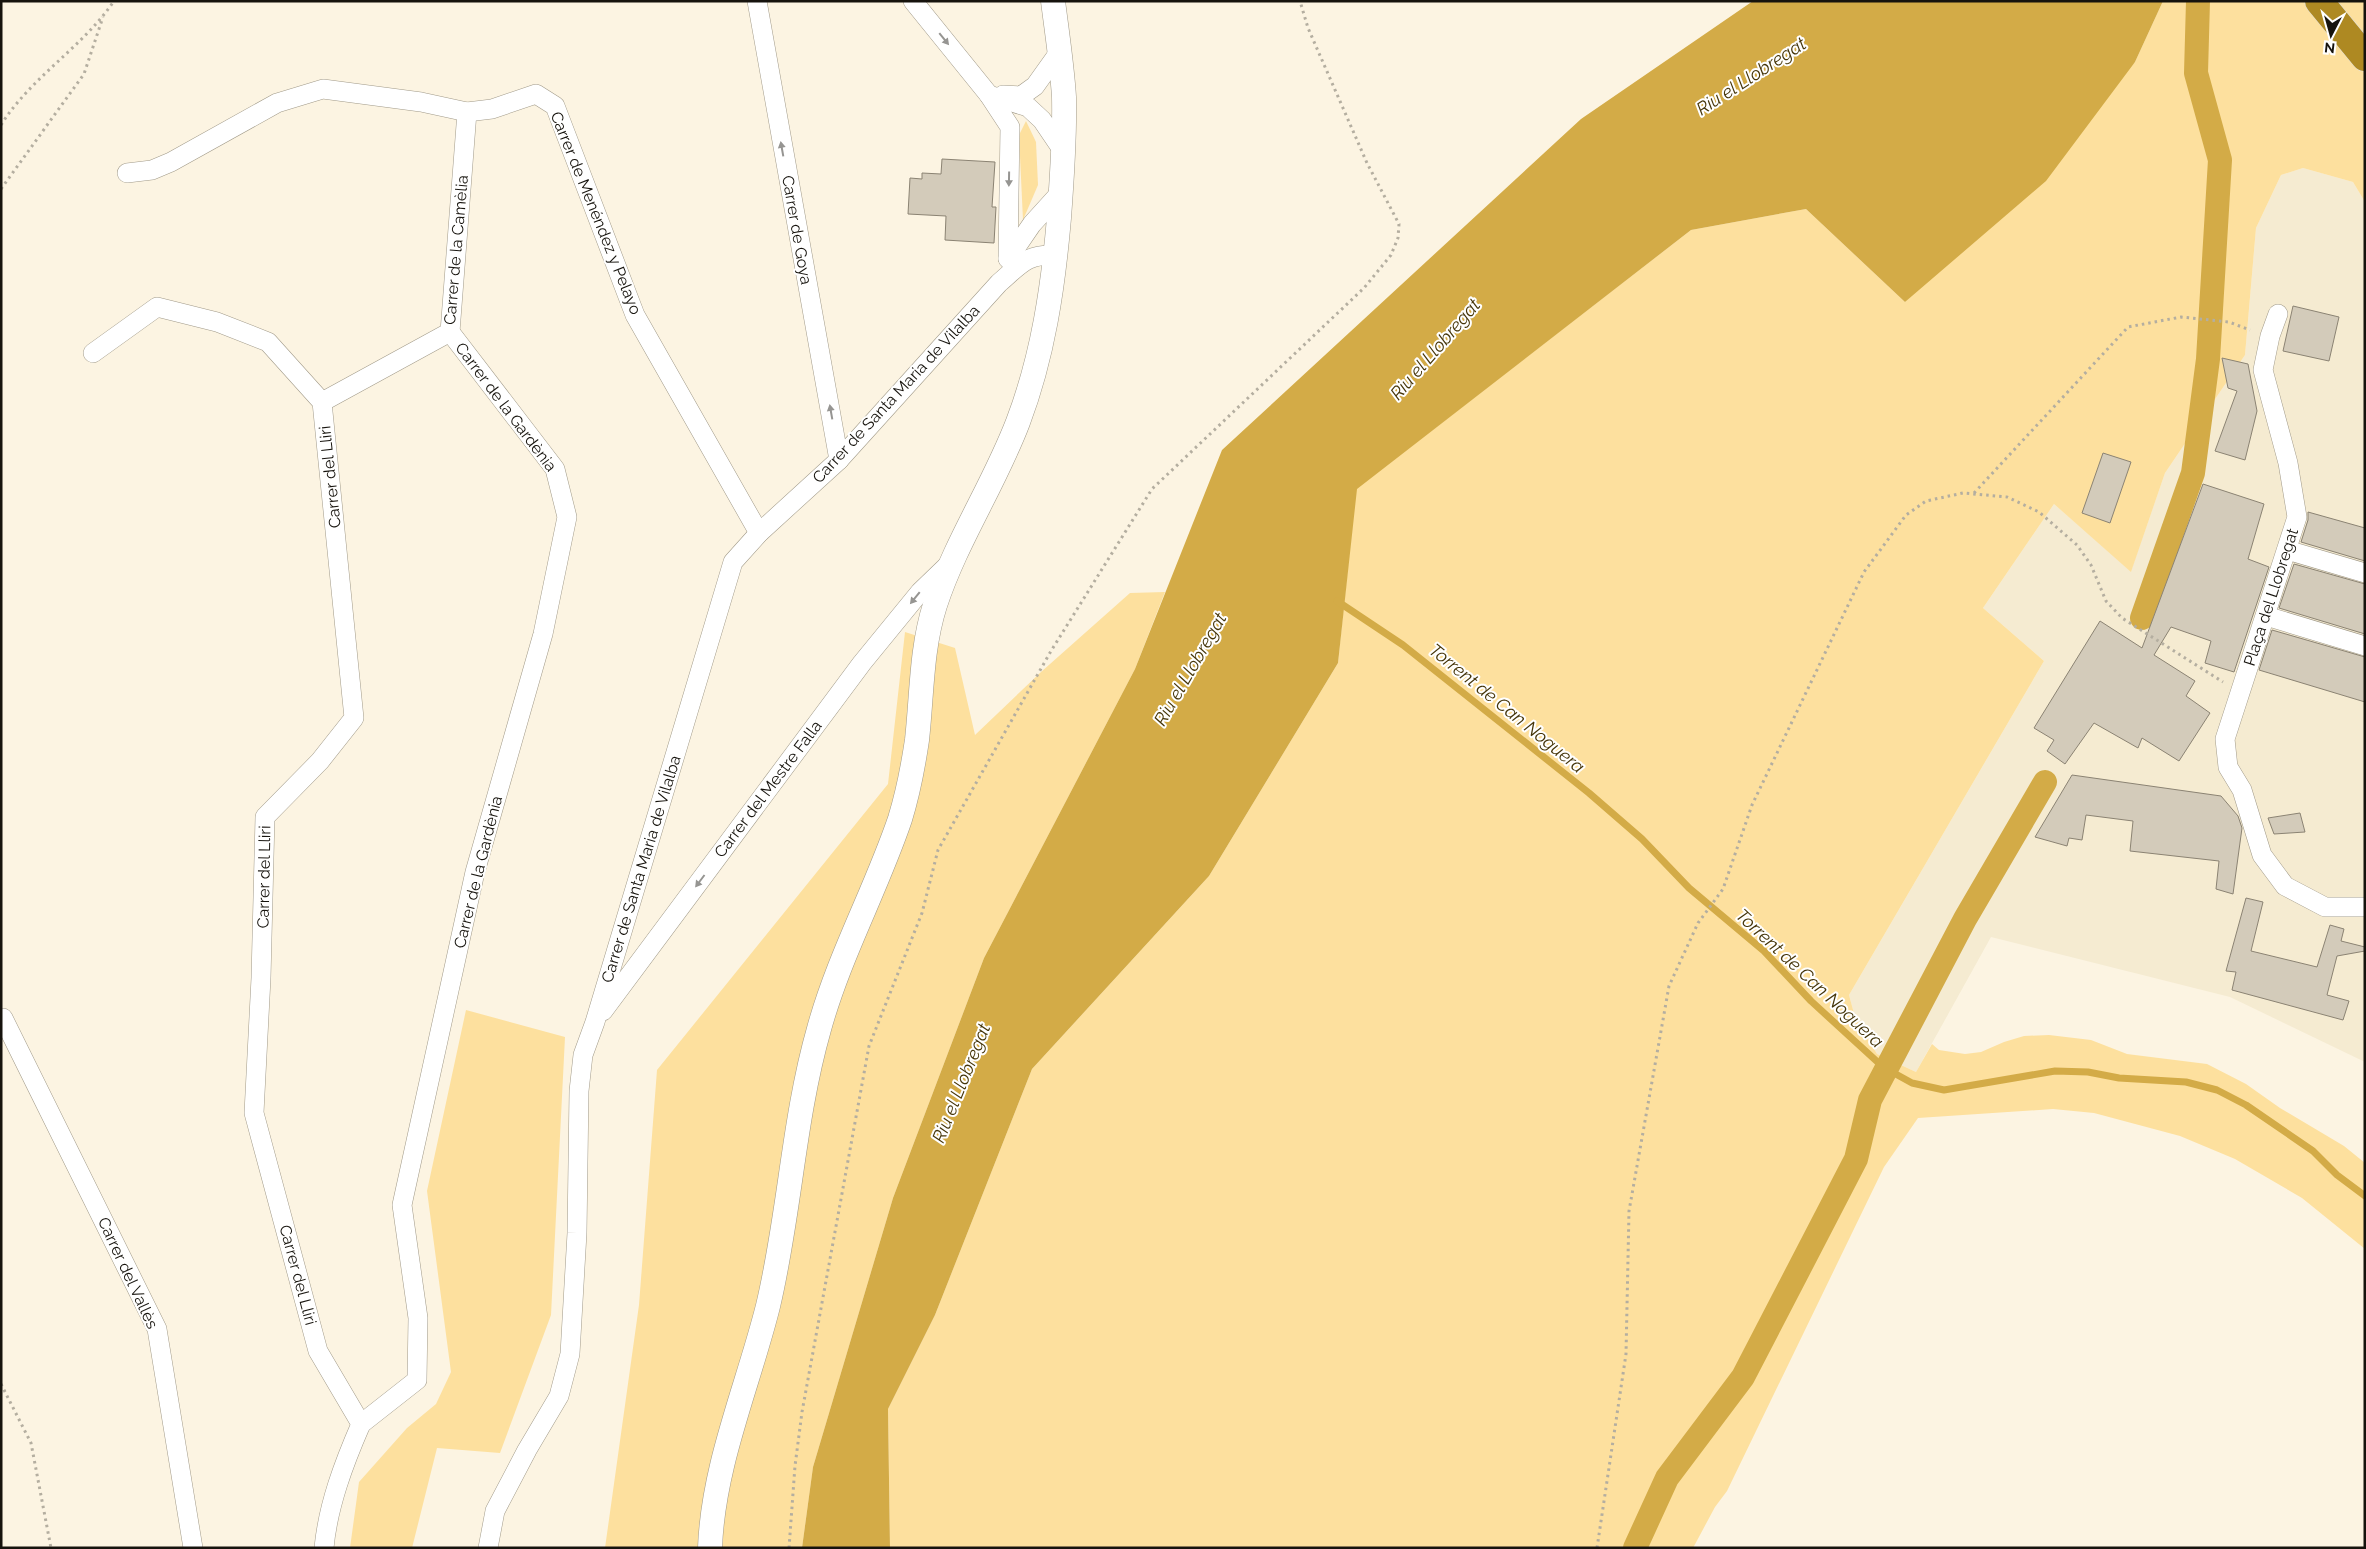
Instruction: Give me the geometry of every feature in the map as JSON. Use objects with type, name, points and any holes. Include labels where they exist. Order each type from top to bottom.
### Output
[{"type":"highway","points":[[2319,1],[2358,49]]},
{"type":"street","name":"Carrer de Goya","points":[[757,1],[839,460]]},
{"type":"street","points":[[913,1],[989,95],[1010,127],[1008,258]]},
{"type":"street","points":[[710,1548],[711,1521],[716,1486],[769,1302],[808,1072],[833,983],[885,859],[908,791],[917,740],[924,654],[933,610],[949,564],[1016,428],[1033,382],[1044,338],[1056,255],[1063,151],[1064,99],[1053,1]]},
{"type":"street","points":[[989,95],[1021,96],[1035,86],[1060,52]]},
{"type":"street","name":"Carrer de Menéndez y Pelayo","points":[[127,173],[152,170],[171,162],[277,103],[323,90],[421,102],[467,112],[492,109],[536,94],[555,106],[635,315],[759,533]]},
{"type":"street","points":[[989,95],[1028,107],[1042,120],[1063,151]]},
{"type":"street","name":"Carrer de la Camèlia","points":[[322,402],[450,332],[467,112]]},
{"type":"street","name":"Carrer de Santa Maria de Vilalba","points":[[999,283],[1008,258],[1032,224],[1061,192]]},
{"type":"street","name":"Carrer de Santa Maria de Vilalba","points":[[488,1548],[496,1511],[527,1450],[558,1396],[570,1354],[577,1233],[579,1091],[583,1055],[733,562],[759,533],[839,460],[999,283],[1026,260],[1038,255],[1056,255]]},
{"type":"street","name":"Carrer del Lliri","points":[[93,353],[157,306],[217,322],[268,342],[322,402],[354,718],[320,761],[265,817],[261,978],[254,1113],[318,1350],[361,1424]]},
{"type":"street","name":"Plaça del Llobregat","points":[[2278,314],[2270,336],[2263,370],[2288,464],[2297,517],[2225,739],[2228,767],[2242,790],[2262,855],[2286,886],[2325,907],[2365,907]]},
{"type":"street","name":"Carrer de la Gardènia","points":[[361,1424],[417,1380],[418,1318],[402,1204],[475,872],[543,634],[567,517],[556,469],[450,332]]},
{"type":"street","points":[[2287,550],[2365,573]]},
{"type":"street","name":"Carrer del Mestre Falla","points":[[594,1022],[862,663],[920,592],[949,564]]},
{"type":"street","points":[[2266,616],[2365,646]]},
{"type":"street","name":"Carrer del Vallès","points":[[3,1018],[157,1329],[192,1547]]},
{"type":"street","points":[[324,1548],[326,1532],[345,1460],[361,1424]]},
{"type":"path","points":[[1,125],[19,100],[103,17],[114,1]]},
{"type":"path","points":[[789,1548],[795,1466],[802,1412],[869,1046],[922,913],[938,850],[1051,650],[1152,488],[1364,288],[1391,255],[1398,238],[1399,224],[1363,154],[1308,28],[1300,1]]},
{"type":"path","points":[[1,189],[84,74],[103,17]]},
{"type":"path","points":[[1973,493],[2128,327],[2182,318],[2229,322]]},
{"type":"path","points":[[1597,1548],[1626,1354],[1629,1210],[1669,986],[1698,923],[1724,889],[1752,804],[1864,572],[1906,515],[1915,508],[1938,498],[1973,493],[2007,497],[2029,506],[2049,519],[2077,545],[2091,565],[2106,601],[2122,618],[2241,692]]},
{"type":"path","points":[[1,1384],[32,1443],[51,1548]]},
{"type":"shaded area","points":[[2163,1],[2365,1],[2365,202],[2353,182],[2303,168],[2281,175],[2256,228],[2245,355],[2165,473],[2131,572],[2054,504],[1983,608],[2044,661],[1849,995],[1855,1017],[1877,1054],[1916,1072],[1932,1044],[1939,1050],[1965,1054],[1981,1052],[2024,1036],[2049,1035],[2091,1040],[2127,1054],[2207,1064],[2246,1084],[2280,1108],[2344,1146],[2365,1163],[2365,1249],[2302,1198],[2235,1159],[2180,1136],[2094,1113],[2053,1109],[1918,1118],[1884,1167],[1727,1491],[1715,1507],[1693,1548],[890,1548],[888,1409],[935,1315],[1032,1069],[1209,876],[1338,663],[1356,489],[1691,230],[1806,209],[1905,302],[2135,62]]},
{"type":"shaded area","points":[[1026,121],[1036,142],[1038,185],[1023,220],[1019,135]]},
{"type":"shaded area","points":[[2303,168],[2353,182],[2365,202],[2365,1062],[2230,997],[1991,937],[1916,1072],[1877,1054],[1855,1017],[1849,995],[2044,661],[1983,608],[2054,504],[2131,571],[2165,473],[2245,355],[2256,228],[2281,175]]},
{"type":"shaded area","points":[[1165,592],[1135,669],[984,958],[893,1198],[813,1467],[802,1548],[605,1548],[639,1305],[657,1070],[888,784],[905,632],[955,648],[975,735],[1041,672],[1130,593]]},
{"type":"shaded area","points":[[466,1010],[565,1037],[551,1315],[500,1453],[437,1448],[412,1548],[350,1548],[359,1482],[407,1428],[436,1404],[451,1372],[427,1191]]},
{"type":"water","name":"Riu el Llobregat","points":[[1753,1],[2163,1],[2135,62],[2046,181],[1905,302],[1806,209],[1691,230],[1357,489],[1338,663],[1209,876],[1032,1069],[935,1315],[888,1409],[890,1548],[802,1548],[813,1467],[893,1198],[984,958],[1135,669],[1222,450],[1581,119]]},
{"type":"building","points":[[942,159],[995,162],[992,207],[996,207],[994,243],[945,240],[946,216],[908,214],[910,178],[922,179],[922,173],[941,174]]},
{"type":"building","points":[[2293,306],[2339,317],[2329,361],[2283,351]]},
{"type":"building","points":[[2222,358],[2248,364],[2257,411],[2245,460],[2215,451],[2237,391],[2228,388]]},
{"type":"building","points":[[2103,453],[2131,462],[2110,523],[2082,513]]},
{"type":"building","points":[[2203,484],[2264,504],[2248,559],[2269,567],[2234,672],[2205,663],[2211,641],[2171,627],[2154,655],[2195,681],[2186,696],[2210,713],[2179,761],[2142,738],[2138,748],[2094,723],[2065,764],[2047,751],[2054,740],[2034,728],[2100,621],[2142,648]]},
{"type":"building","points":[[2308,512],[2365,528],[2365,561],[2301,542],[2308,520]]},
{"type":"building","points":[[2294,564],[2365,584],[2365,634],[2279,608]]},
{"type":"building","points":[[2272,630],[2365,657],[2365,702],[2259,670]]},
{"type":"building","points":[[2072,775],[2221,796],[2238,816],[2242,828],[2233,894],[2216,889],[2219,861],[2130,851],[2133,821],[2086,815],[2082,840],[2069,838],[2067,846],[2035,837]]},
{"type":"building","points":[[2300,813],[2305,832],[2274,834],[2268,818]]},
{"type":"building","points":[[2246,898],[2263,902],[2251,951],[2317,967],[2330,925],[2344,929],[2341,941],[2365,947],[2365,951],[2337,956],[2327,995],[2349,1001],[2343,1020],[2232,990],[2236,972],[2226,971]]},
{"type":"waterway","points":[[2142,618],[2193,473],[2208,359],[2220,160],[2196,73],[2198,1]]},
{"type":"waterway","name":"Torrent de Can Noguera","points":[[1337,601],[1403,645],[1589,793],[1642,839],[1689,888],[1764,951],[1811,1001],[1883,1067],[1912,1083],[1944,1090],[2055,1071],[2088,1072],[2119,1078],[2186,1082],[2217,1090],[2246,1105],[2313,1151],[2337,1175],[2365,1196]]},
{"type":"waterway","points":[[1635,1548],[1667,1478],[1743,1377],[1856,1159],[1870,1100],[1965,919],[2045,782]]}]
